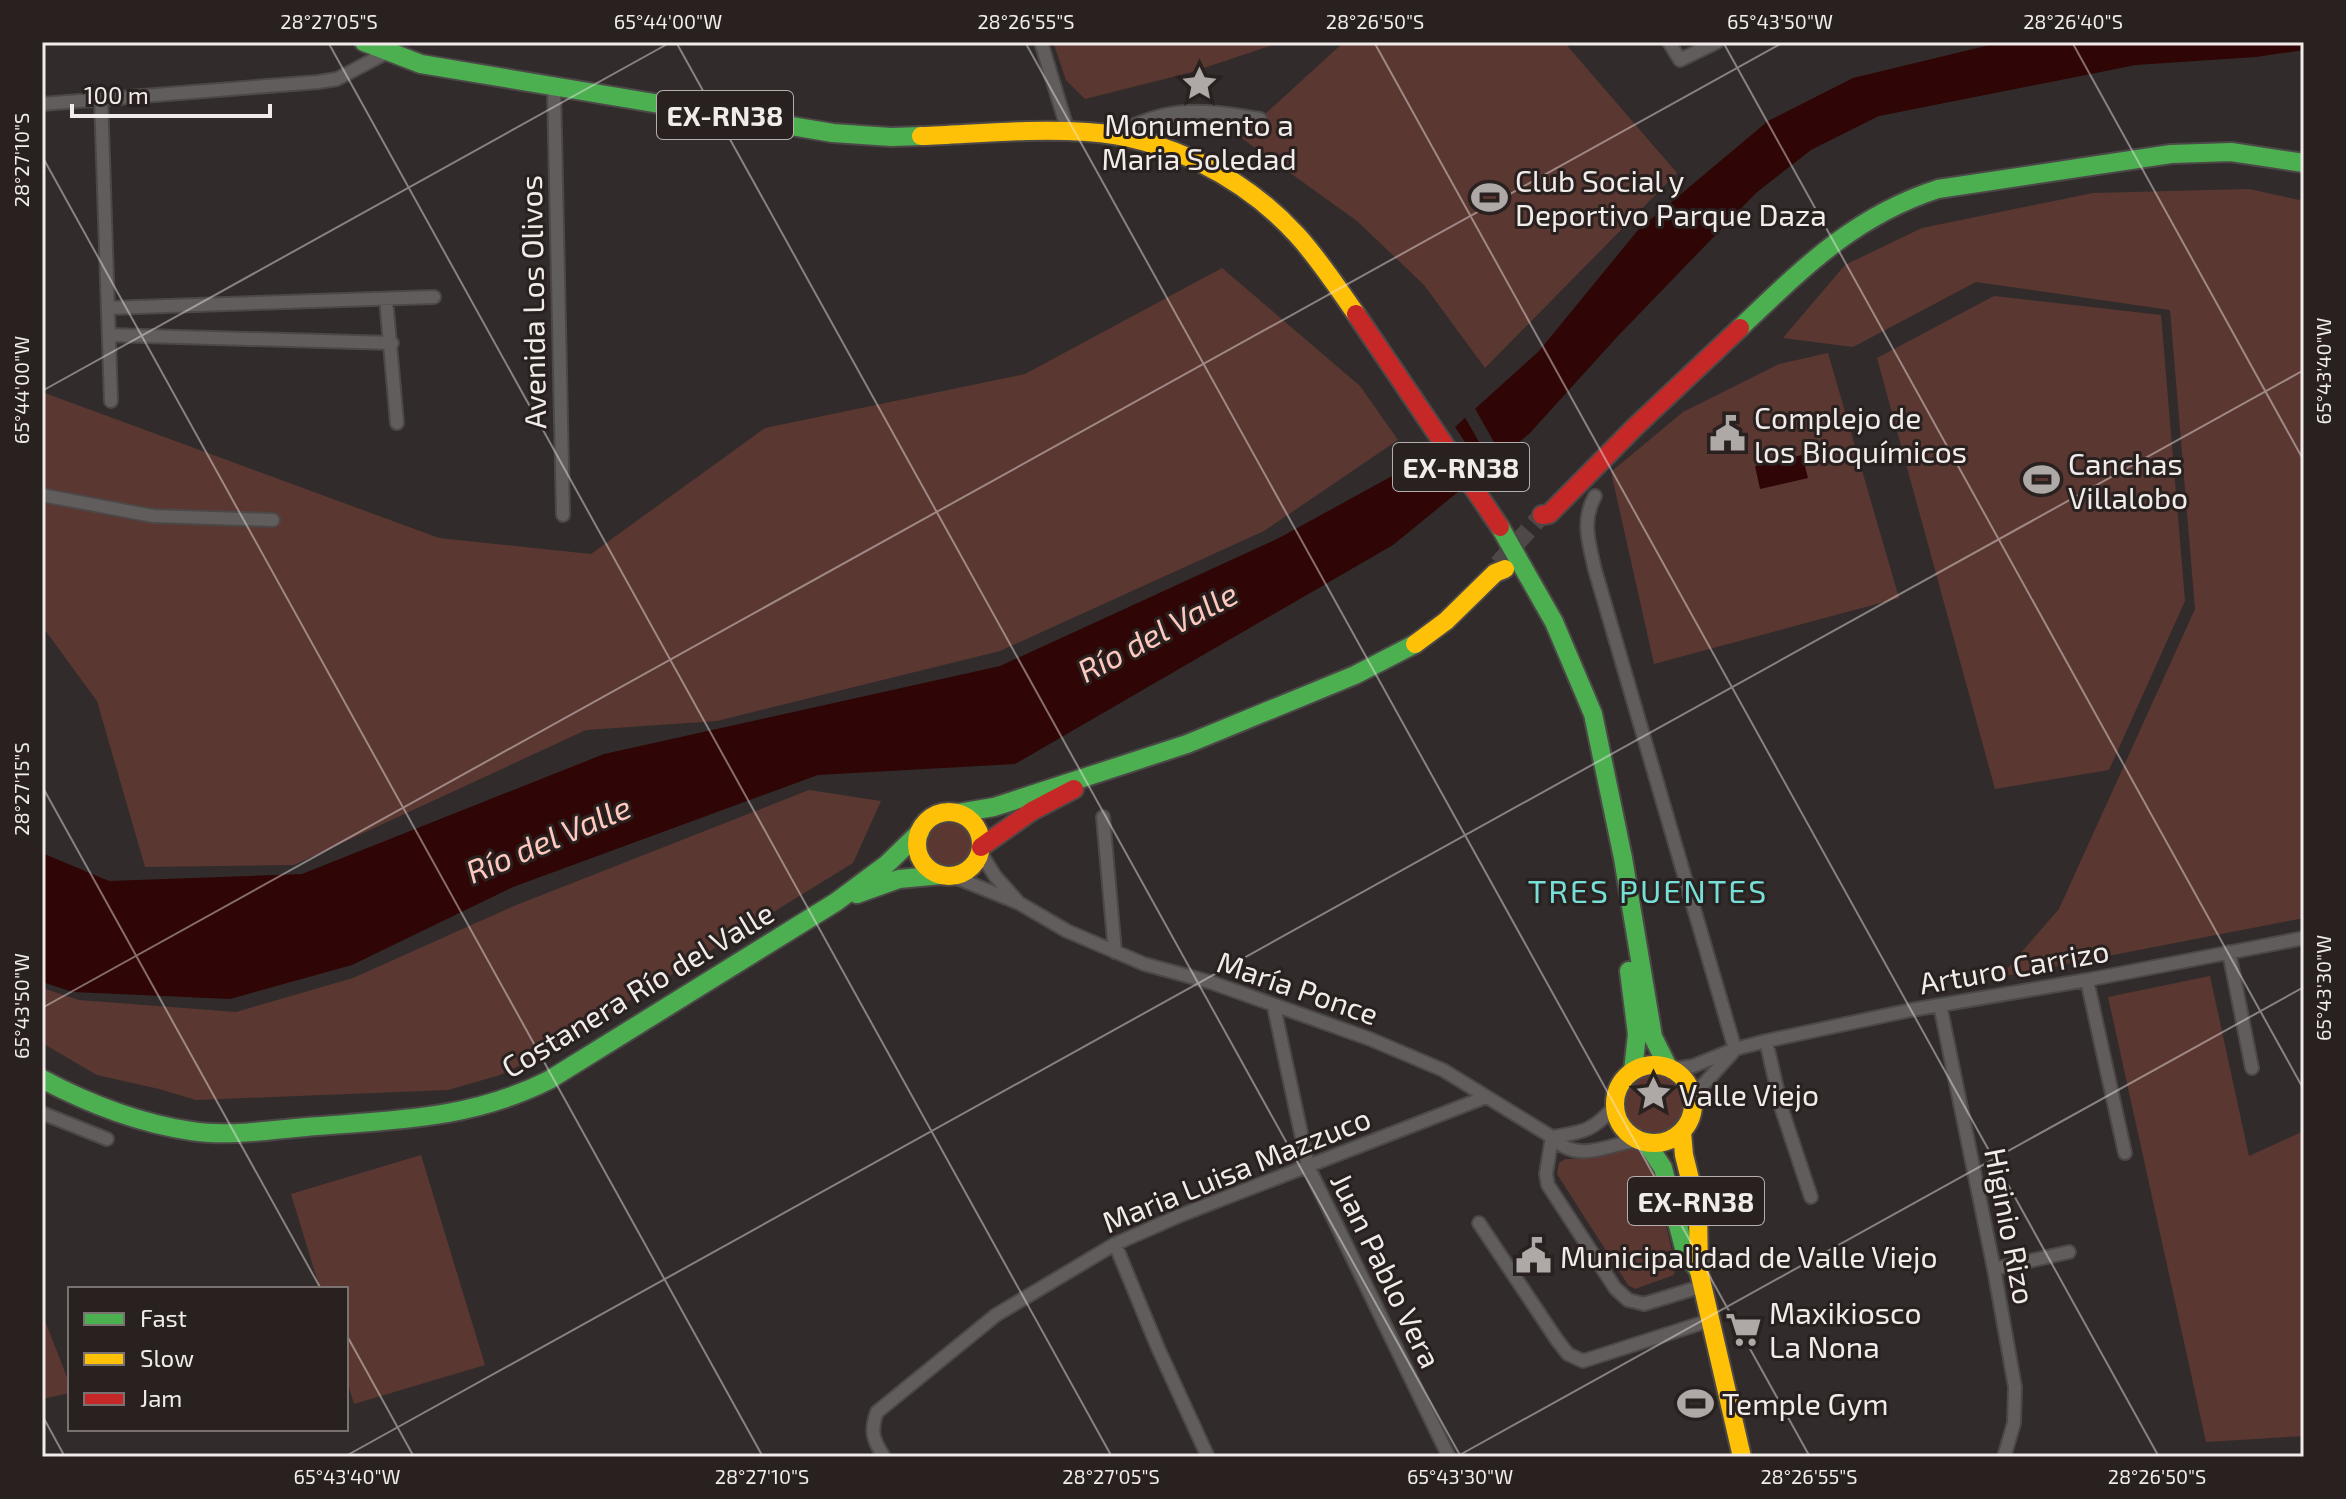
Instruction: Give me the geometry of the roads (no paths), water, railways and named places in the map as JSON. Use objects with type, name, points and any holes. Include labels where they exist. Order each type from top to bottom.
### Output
[{"type":"main road","name":"EX-RN38","points":[[364,42],[421,64],[858,136],[943,137],[1068,131],[1114,135],[1146,141],[1213,169],[1276,213],[1330,277],[1505,534],[1542,598],[1593,714],[1623,858],[1653,1037],[1671,1068],[1688,1083],[1693,1096],[1693,1111],[1682,1132],[1684,1155],[1698,1211],[1701,1278],[1742,1457]]},
{"type":"main road","points":[[1547,517],[1639,422],[1795,277],[1836,242],[1891,205],[1912,195],[2171,154],[2231,152],[2304,163]]},
{"type":"main road","points":[[1109,771],[1032,811],[981,850],[972,867],[963,874],[946,876],[925,864],[920,856],[917,846],[920,832],[936,815],[997,809],[1050,788],[1109,771],[1240,725],[1382,663],[1433,632],[1500,569]]},
{"type":"main road","name":"EX-RN38","points":[[1571,664],[1630,976],[1636,1049],[1633,1071],[1622,1081],[1615,1106],[1621,1125],[1657,1155],[1685,1252],[1701,1278]]},
{"type":"main road","points":[[958,813],[976,826],[981,850]]},
{"type":"main road","name":"Costanera Río del Valle","points":[[42,1079],[81,1099],[135,1120],[216,1134],[467,1113],[513,1099],[549,1080],[836,902],[887,864],[920,832]]},
{"type":"main road","name":"Costanera Río del Valle","points":[[836,902],[899,879],[946,876]]},
{"type":"main road","points":[[1633,1071],[1655,1064],[1671,1068]]},
{"type":"main road","name":"EX-RN38","points":[[1643,1141],[1662,1142],[1682,1132]]},
{"type":"street","points":[[1041,42],[1068,131]]},
{"type":"street","points":[[1669,42],[1680,60],[1717,42]]},
{"type":"street","points":[[42,104],[318,82],[337,79],[386,53]]},
{"type":"street","name":"Avenida Los Olivos","points":[[554,88],[563,515]]},
{"type":"street","points":[[101,98],[111,401]]},
{"type":"street","points":[[1114,135],[1143,120],[1171,112],[1215,111],[1260,119]]},
{"type":"street","points":[[108,308],[434,297]]},
{"type":"street","points":[[386,299],[397,423]]},
{"type":"street","points":[[109,335],[392,343]]},
{"type":"street","points":[[42,495],[153,516],[273,520]]},
{"type":"street","points":[[1595,496],[1587,510],[1585,527],[1595,570],[1735,1049],[1693,1096]]},
{"type":"street","points":[[1103,817],[1115,952]]},
{"type":"street","name":"María Ponce","points":[[981,850],[995,876],[1019,903]]},
{"type":"street","name":"María Ponce","points":[[946,876],[1019,903],[1067,931],[1144,964],[1210,982],[1370,1039],[1443,1070],[1552,1137],[1563,1149],[1579,1153],[1643,1141]]},
{"type":"street","name":"Arturo Carrizo","points":[[1671,1068],[1693,1066],[1735,1049],[1766,1041],[1940,1005],[2304,938]]},
{"type":"street","points":[[2229,952],[2252,1068]]},
{"type":"street","points":[[2087,980],[2125,1153]]},
{"type":"street","name":"Higinio Rizo","points":[[1940,1005],[2015,1387],[2014,1423],[2004,1457]]},
{"type":"street","name":"Juan Pablo Vera","points":[[1274,1007],[1308,1166],[1449,1457]]},
{"type":"street","points":[[1766,1041],[1782,1110],[1811,1197]]},
{"type":"street","name":"Maria Luisa Mazzuco","points":[[884,1457],[871,1429],[877,1412],[996,1315],[1115,1244],[1181,1215],[1486,1097]]},
{"type":"street","points":[[1615,1106],[1599,1124],[1584,1133],[1552,1137],[1546,1174],[1548,1185],[1615,1288],[1628,1300],[1644,1304],[1701,1278]]},
{"type":"street","points":[[42,1113],[107,1139]]},
{"type":"street","points":[[1479,1223],[1557,1340],[1568,1354],[1583,1361],[1711,1320]]},
{"type":"street","points":[[1115,1244],[1208,1457]]},
{"type":"street","points":[[1994,1269],[2069,1252]]},
{"type":"water","name":"Río del Valle","points":[[2002,42],[2304,42],[2304,50],[2256,57],[2136,65],[1879,116],[1811,150],[1756,193],[1617,337],[1529,434],[1393,545],[1015,764],[818,775],[513,887],[352,965],[230,999],[73,992],[42,982],[42,853],[109,881],[302,874],[604,754],[1000,666],[1279,538],[1414,464],[1539,351],[1638,230],[1768,121],[1853,78]]},
{"type":"water","points":[[1802,455],[1808,478],[1760,489],[1755,466]]},
{"type":"tunnel","points":[[1498,564],[1542,515]]},
{"type":"place","name":"Monumento a Maria Soledad","points":[[1199,83]]},
{"type":"place","name":"Club Social y Deportivo Parque Daza","points":[[1489,197]]},
{"type":"place","name":"Complejo de los Bioquímicos","points":[[1728,434]]},
{"type":"place","name":"Canchas Villalobo","points":[[2042,480]]},
{"type":"place","name":"Valle Viejo","points":[[1653,1094]]},
{"type":"place","name":"Municipalidad de Valle Viejo","points":[[1534,1256]]},
{"type":"place","name":"Maxikiosco La Nona","points":[[1743,1329]]},
{"type":"place","name":"Temple Gym","points":[[1696,1403]]},
{"type":"district","name":"TRES PUENTES","points":[[1648,890]]}]
